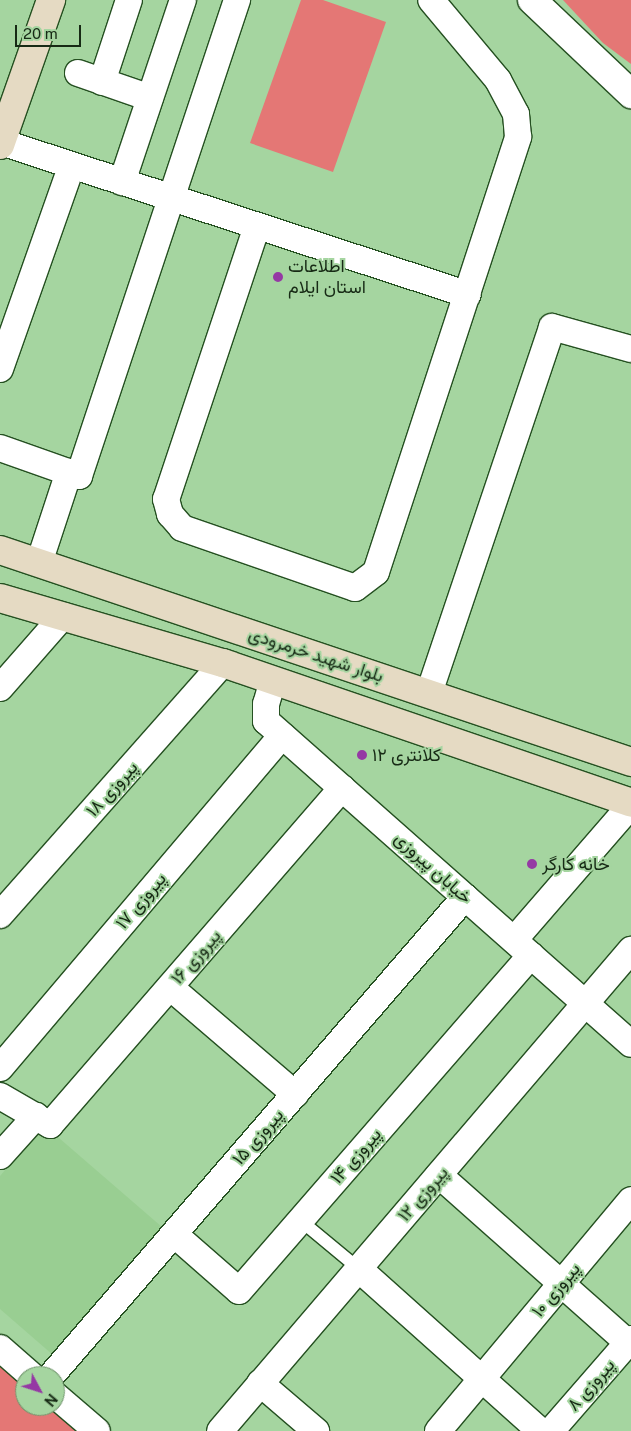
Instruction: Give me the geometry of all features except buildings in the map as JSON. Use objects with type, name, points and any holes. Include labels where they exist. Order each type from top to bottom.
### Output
[{"type":"main road","points":[[0,143],[51,0]]},
{"type":"main road","name":"بلوار شهید خرمرودی","points":[[0,550],[631,762]]},
{"type":"main road","name":"بلوار شهید خرمرودی","points":[[0,598],[223,663],[631,804]]},
{"type":"street","points":[[102,82],[129,0]]},
{"type":"street","points":[[122,182],[183,0]]},
{"type":"street","points":[[0,448],[79,476],[237,0]]},
{"type":"street","points":[[258,226],[166,499],[170,514],[182,528],[355,588],[376,572],[518,138],[516,114],[481,57],[431,0]]},
{"type":"street","points":[[532,0],[631,94]]},
{"type":"street","points":[[78,73],[150,98]]},
{"type":"street","points":[[0,143],[468,295]]},
{"type":"street","points":[[0,369],[72,165]]},
{"type":"street","points":[[429,693],[552,327],[565,327],[631,349]]},
{"type":"street","points":[[39,563],[69,472]]},
{"type":"street","points":[[0,688],[63,616]]},
{"type":"street","name":"پیروزی ۱۸","points":[[3,906],[223,663]]},
{"type":"street","name":"خیابان پیروزی","points":[[273,680],[266,704],[266,721],[631,1044]]},
{"type":"street","name":"پیروزی ۱۷","points":[[0,1068],[282,735]]},
{"type":"street","name":"پیروزی ۱۶","points":[[0,1156],[43,1121],[170,987],[342,788]]},
{"type":"street","name":"پیروزی ۱۴","points":[[174,1234],[239,1291],[300,1220],[522,948],[631,804]]},
{"type":"street","name":"پیروزی ۱۵","points":[[60,1366],[465,897]]},
{"type":"street","name":"پیروزی ۱۲","points":[[220,1431],[631,950]]},
{"type":"street","points":[[170,987],[295,1094]]},
{"type":"street","points":[[0,1096],[43,1121]]},
{"type":"street","points":[[439,1175],[562,1284],[630,1341]]},
{"type":"street","name":"پیروزی ۱۰","points":[[438,1431],[631,1200]]},
{"type":"street","points":[[358,1270],[540,1431]]},
{"type":"street","name":"پیروزی ۸","points":[[551,1431],[630,1341]]},
{"type":"street","points":[[0,1348],[21,1366]]},
{"type":"street","points":[[260,1383],[316,1431]]},
{"type":"street","points":[[65,1404],[97,1431]]},
{"type":"lane","points":[[300,1220],[358,1270]]},
{"type":"shaded area","points":[[301,0],[323,0],[386,22],[333,172],[250,143]]},
{"type":"shaded area","points":[[563,0],[631,0],[631,64],[603,43]]},
{"type":"shaded area","points":[[44,1125],[162,1227],[53,1355],[0,1309],[0,1176]]},
{"type":"shaded area","points":[[0,1356],[15,1369],[15,1416],[65,1416],[65,1414],[88,1431],[0,1431]]},
{"type":"place","name":"اطلاعات استان ایلام","points":[[278,277]]},
{"type":"place","name":"کلانتری ۱۲","points":[[362,755]]},
{"type":"place","name":"خانه کارگر","points":[[532,864]]}]
